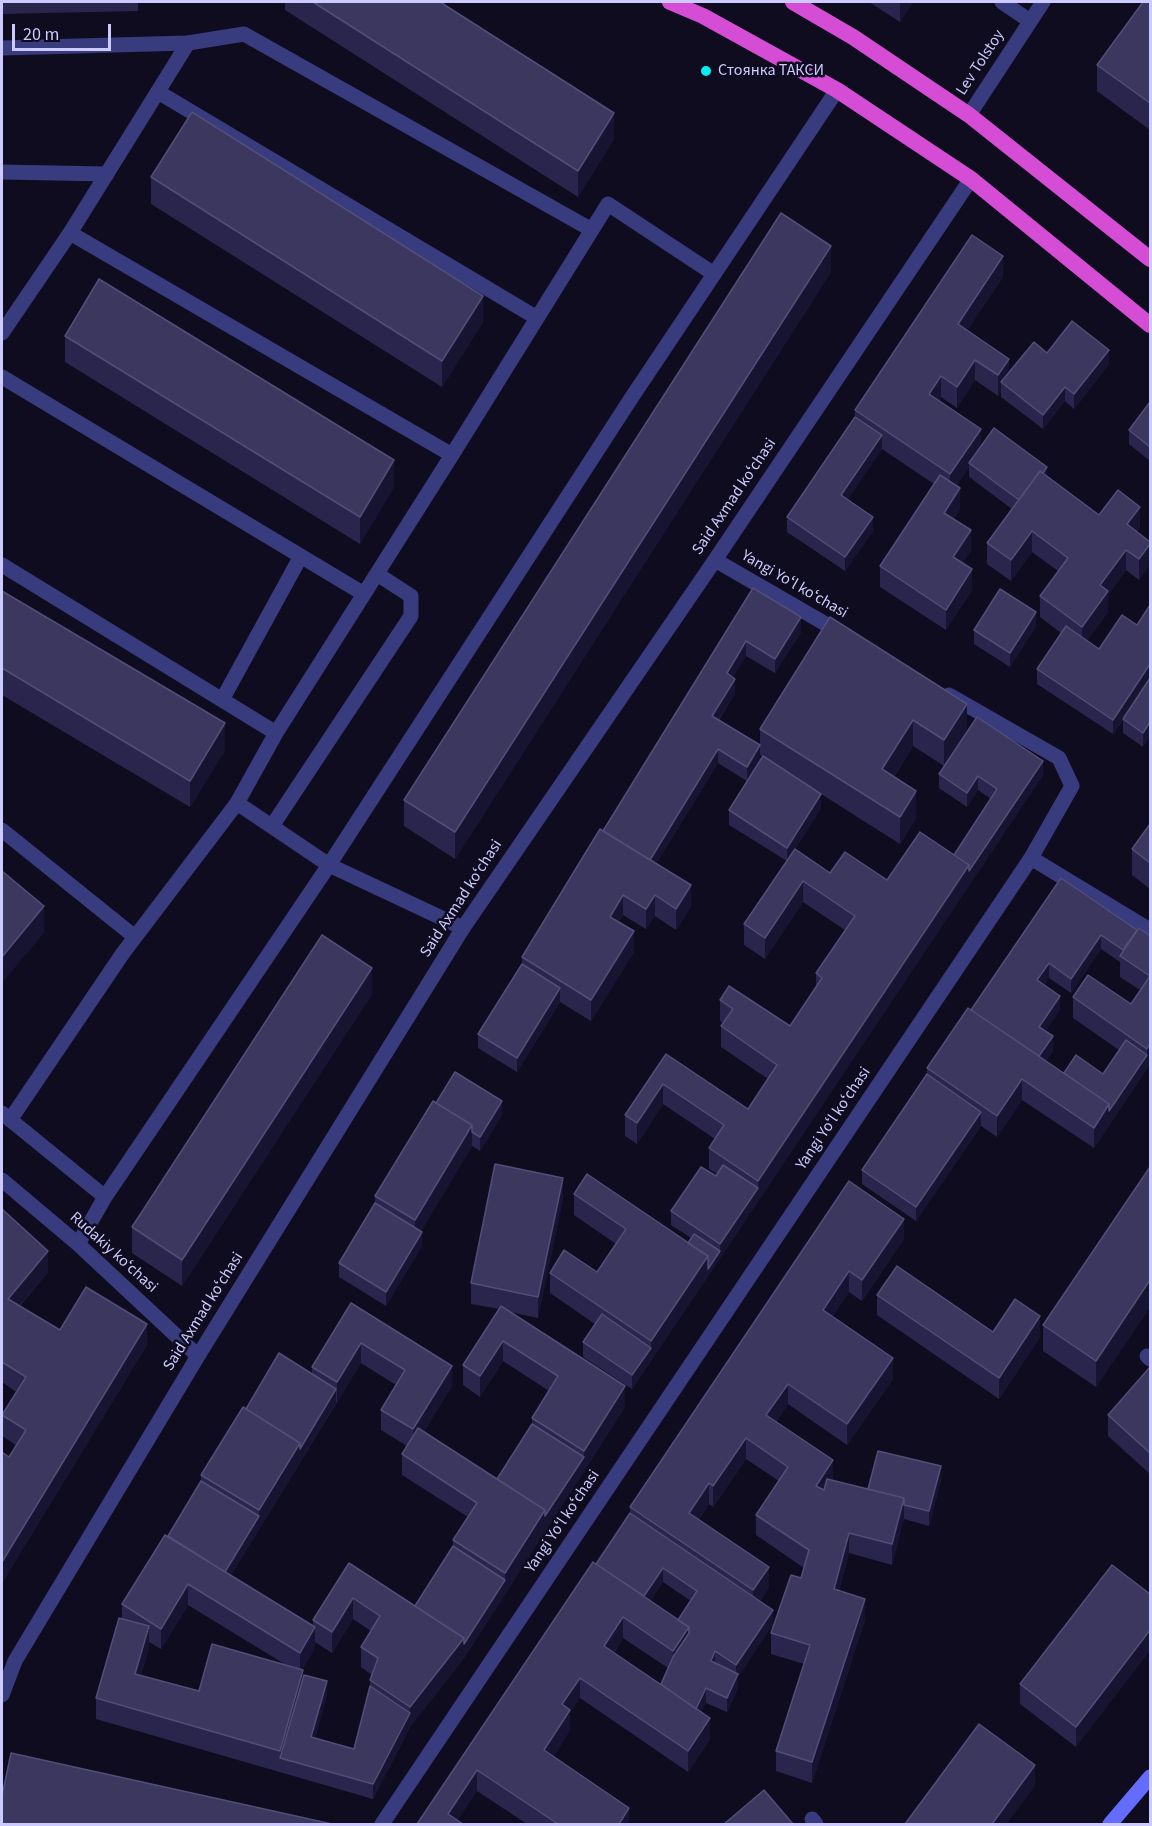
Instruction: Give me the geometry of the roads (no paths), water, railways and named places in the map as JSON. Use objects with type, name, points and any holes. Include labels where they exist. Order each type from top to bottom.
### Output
[{"type":"highway","points":[[670,2],[704,16],[837,90],[971,179],[1150,325]]},
{"type":"highway","points":[[792,2],[853,37],[969,115],[1150,259]]},
{"type":"main road","points":[[1110,1824],[1150,1777]]},
{"type":"street","points":[[1002,2],[1030,21]]},
{"type":"street","name":"Lev Tolstoy","points":[[969,115],[1043,2]]},
{"type":"street","points":[[2,48],[189,44],[244,34],[592,230]]},
{"type":"street","points":[[2,333],[70,233],[189,44]]},
{"type":"street","points":[[78,1244],[105,1197],[329,865],[630,400],[837,90]]},
{"type":"street","points":[[158,92],[537,318]]},
{"type":"street","points":[[2,172],[107,174]]},
{"type":"street","name":"Said Axmad koʻchasi","points":[[2,1695],[8,1658],[463,928],[715,560],[971,179]]},
{"type":"street","points":[[105,1197],[6,1117],[135,937],[237,803],[276,733],[608,204],[714,274]]},
{"type":"street","points":[[70,233],[452,455]]},
{"type":"street","points":[[2,377],[364,594]]},
{"type":"street","points":[[222,700],[301,556]]},
{"type":"street","name":"Yangi Yoʻl koʻchasi","points":[[715,560],[856,641]]},
{"type":"street","points":[[2,565],[276,733]]},
{"type":"street","points":[[272,826],[411,616],[411,596],[377,574]]},
{"type":"street","name":"Yangi Yoʻl koʻchasi","points":[[382,1824],[1031,858],[1072,786],[1059,758],[938,688]]},
{"type":"street","points":[[237,803],[329,865],[463,928]]},
{"type":"street","points":[[2,830],[135,937]]},
{"type":"street","points":[[1031,858],[1150,930]]},
{"type":"street","name":"Rudakiy koʻchasi","points":[[2,1180],[78,1244],[198,1356]]},
{"type":"place","name":"Стоянка ТАКСИ","points":[[706,71]]}]
